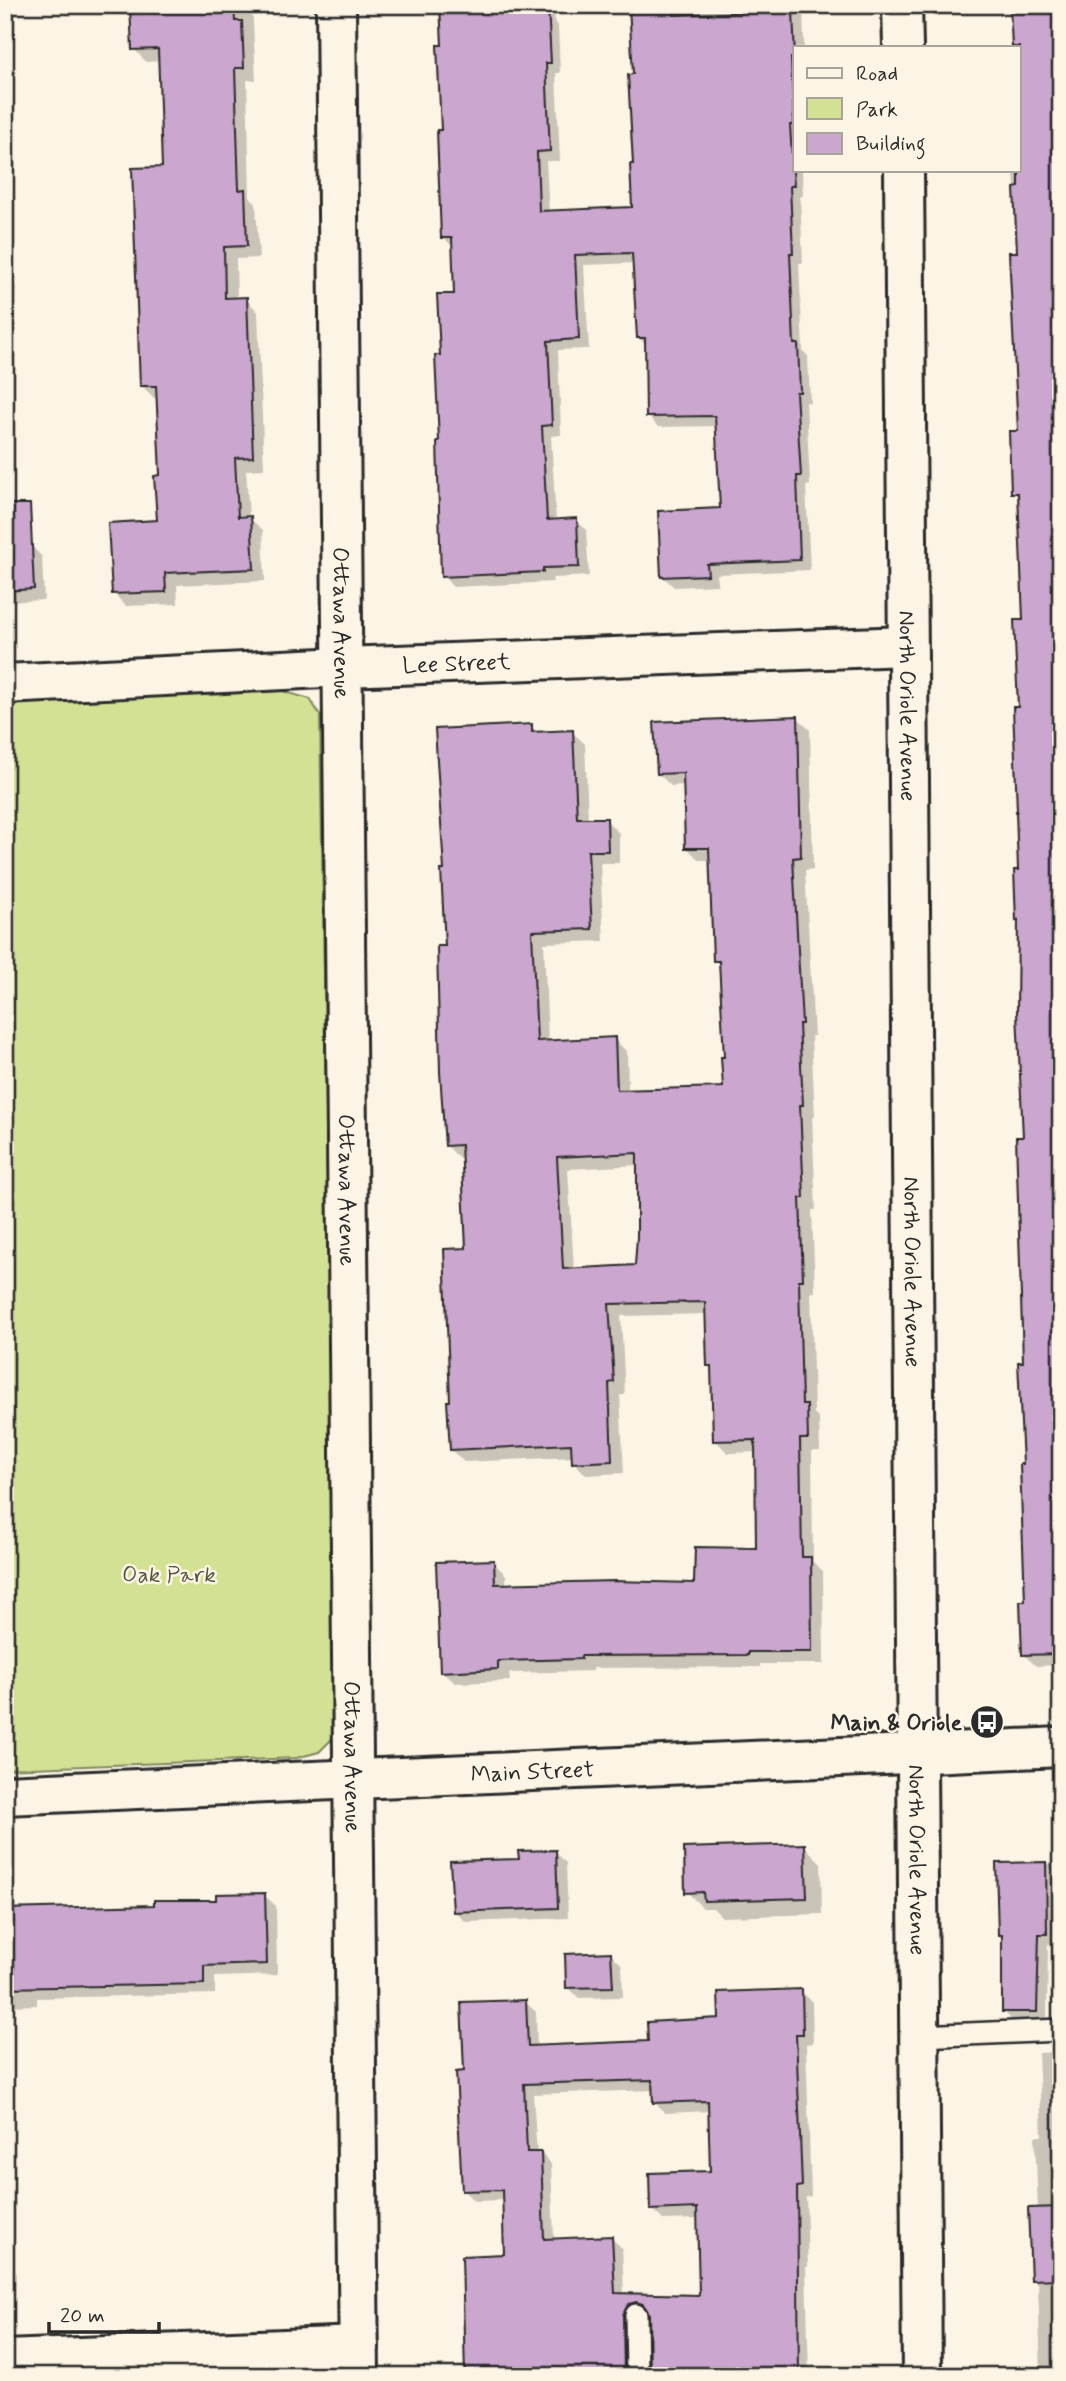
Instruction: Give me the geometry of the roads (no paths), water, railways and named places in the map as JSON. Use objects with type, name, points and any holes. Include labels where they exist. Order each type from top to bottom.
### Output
[{"type":"street","name":"Ottawa Avenue","points":[[336,5],[359,2361]]},
{"type":"street","points":[[902,5],[902,46]]},
{"type":"street","name":"North Oriole Avenue","points":[[904,172],[922,2376]]},
{"type":"street","name":"Lee Street","points":[[5,684],[342,667],[907,646]]},
{"type":"street","name":"Main Street","points":[[5,1795],[1061,1746]]},
{"type":"street","points":[[5,2360],[359,2361]]},
{"type":"lane","points":[[919,2036],[1061,2030]]},
{"type":"lane","points":[[636,2315],[637,2376]]},
{"type":"place","name":"Main & Oriole","points":[[987,1722]]},
{"type":"park label","name":"Oak Park","points":[[169,1574]]}]
